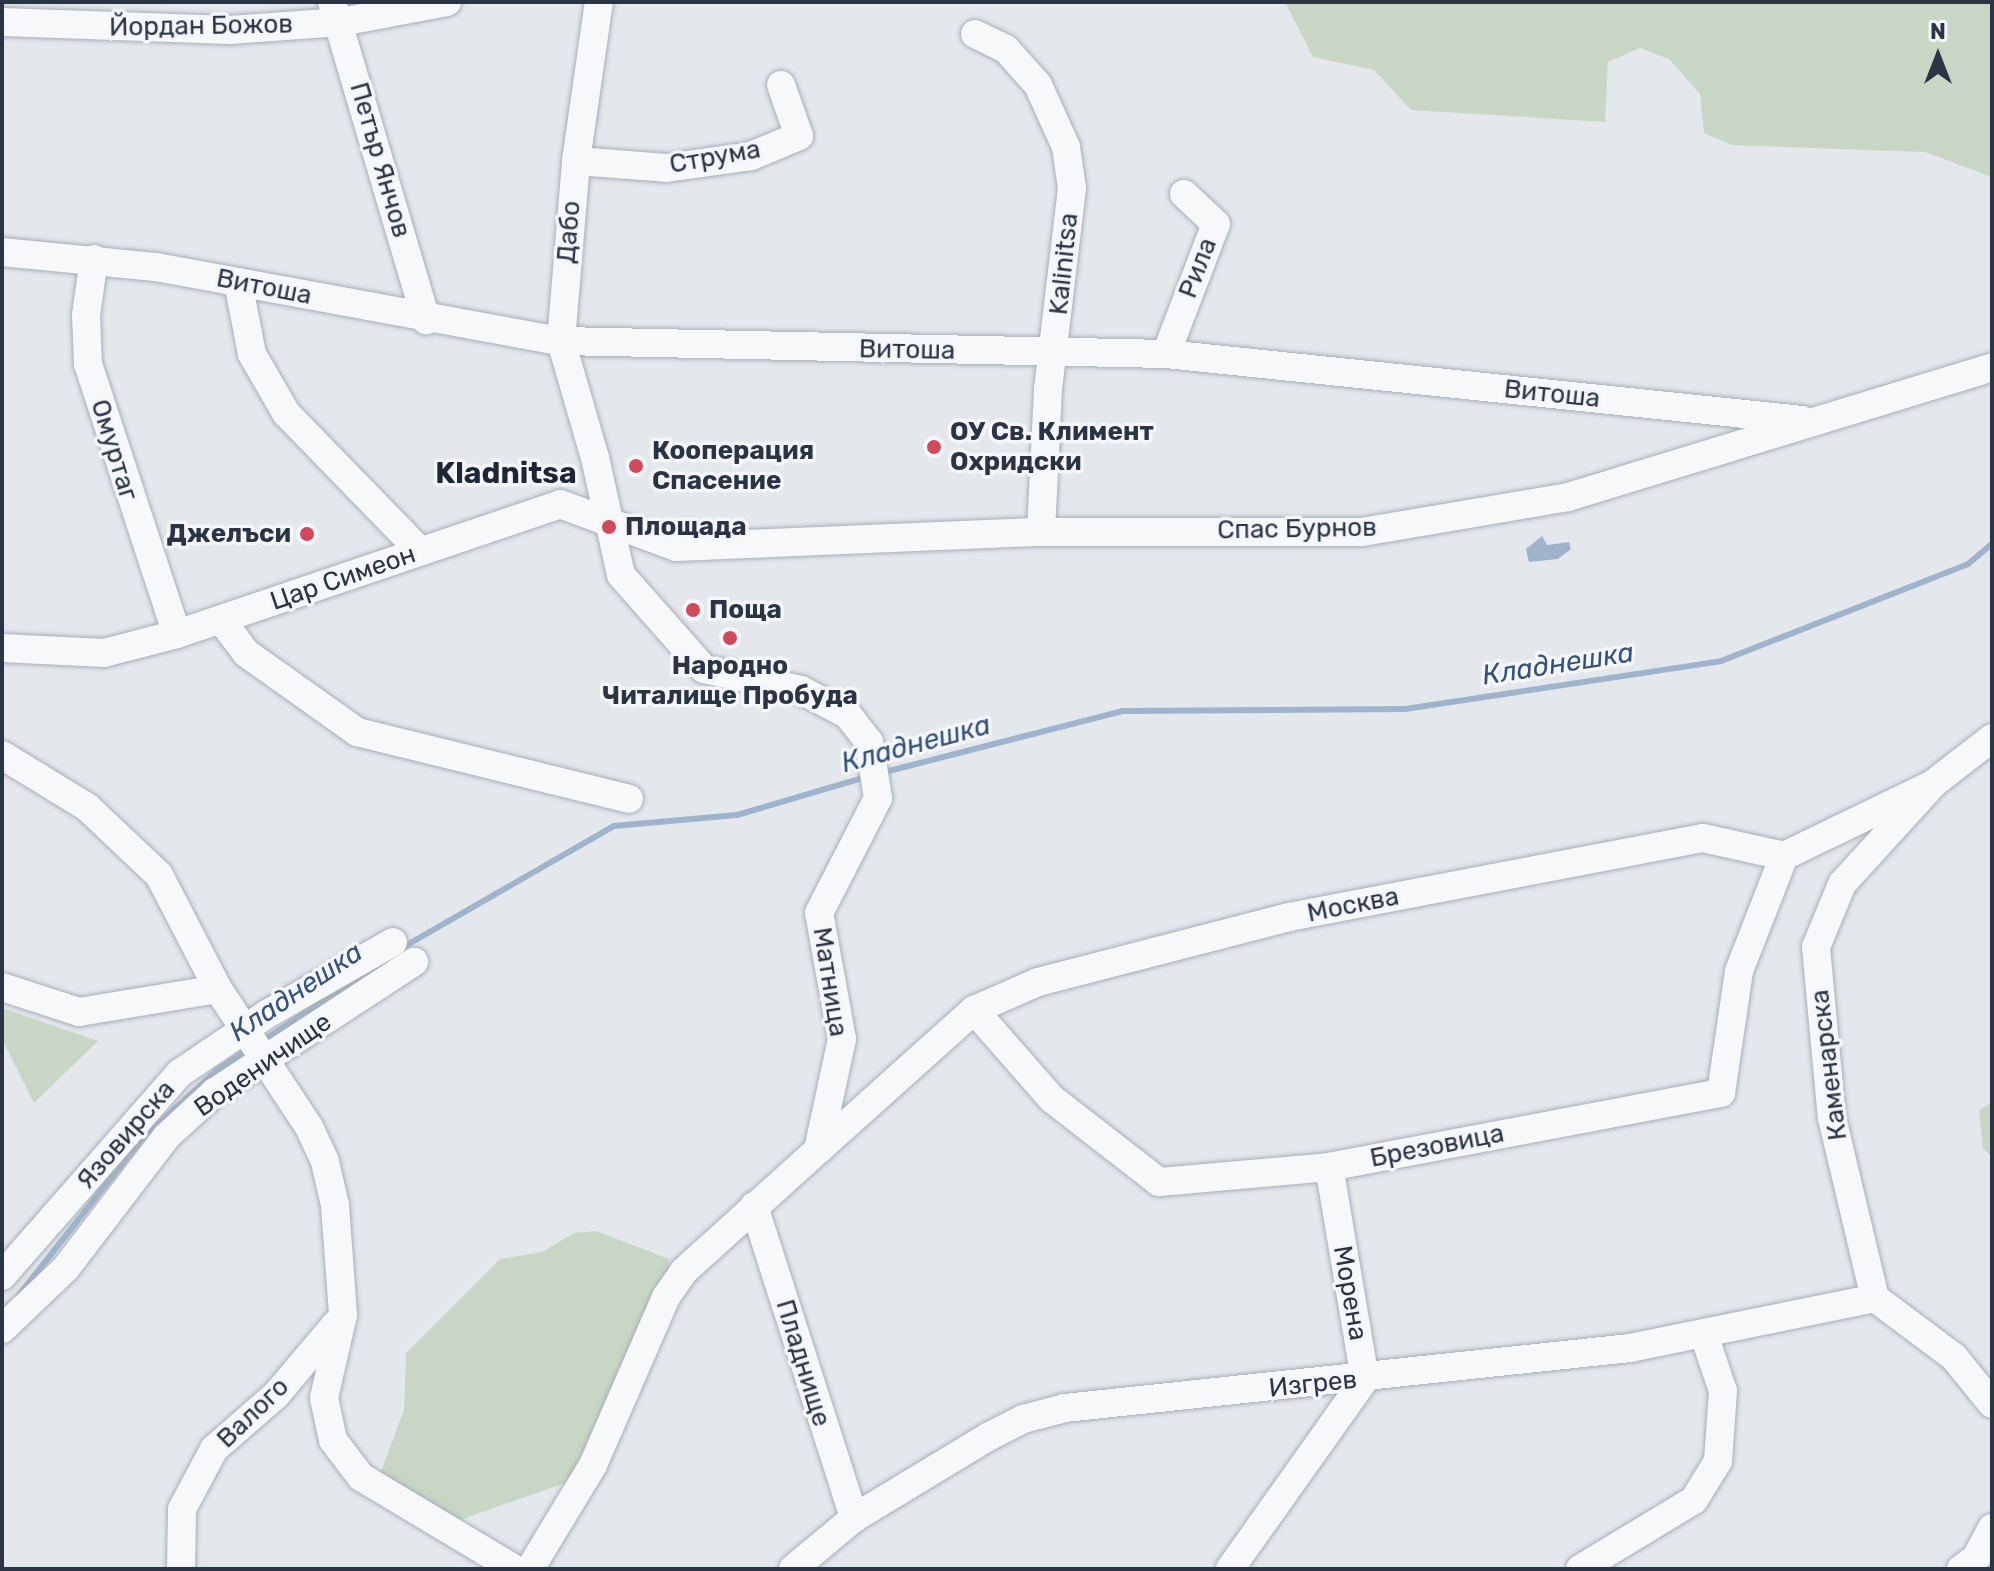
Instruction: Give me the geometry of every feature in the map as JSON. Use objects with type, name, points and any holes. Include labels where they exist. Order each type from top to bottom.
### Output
[{"type":"street","name":"Йордан Божов","points":[[2,22],[230,30],[336,12],[447,2]]},
{"type":"street","name":"Дабо","points":[[595,458],[561,341],[576,161],[599,2]]},
{"type":"street","name":"Петър Янчов","points":[[336,12],[426,320]]},
{"type":"street","name":"Kalinitsa","points":[[975,34],[1006,49],[1038,85],[1066,147],[1072,188],[1054,352],[1041,532]]},
{"type":"street","name":"Струма","points":[[576,161],[666,168],[751,156],[799,136],[781,85]]},
{"type":"street","name":"Рила","points":[[1166,354],[1216,224],[1184,194]]},
{"type":"street","name":"Витоша","points":[[2,252],[94,259],[238,282],[426,320],[561,341],[1166,354],[1815,422]]},
{"type":"street","name":"Омуртаг","points":[[94,259],[86,315],[88,364],[177,634]]},
{"type":"street","points":[[238,282],[252,354],[286,413],[420,551]]},
{"type":"street","name":"Спас Бурнов","points":[[676,547],[1041,532],[1362,532],[1568,497],[1992,367]]},
{"type":"street","name":"Матница","points":[[595,458],[621,575],[704,669],[801,690],[848,715],[869,742],[878,798],[819,913],[842,1039],[818,1150]]},
{"type":"street","name":"Цар Симеон","points":[[2,648],[104,653],[222,621],[560,504],[676,547]]},
{"type":"street","points":[[222,621],[246,653],[357,732],[411,750],[629,799]]},
{"type":"street","name":"Каменарска","points":[[1875,1298],[1832,1118],[1816,947],[1842,884],[1933,784],[1992,738]]},
{"type":"street","points":[[2,755],[87,807],[159,875],[218,989],[309,1127],[325,1162],[335,1205],[343,1315],[324,1398],[324,1419],[344,1458],[361,1477],[413,1511],[515,1569]]},
{"type":"street","points":[[1784,856],[1933,784]]},
{"type":"street","name":"Москва","points":[[818,1150],[974,1010],[1038,982],[1304,914],[1703,838],[1784,856]]},
{"type":"street","name":"Брезовица","points":[[974,1010],[1052,1099],[1159,1182],[1329,1167],[1721,1093],[1739,971],[1784,856]]},
{"type":"street","name":"Язовирска","points":[[2,1276],[180,1073],[254,1046],[393,942]]},
{"type":"street","name":"Воденичище","points":[[2,1329],[66,1268],[166,1137],[215,1092],[254,1046],[414,962]]},
{"type":"street","points":[[2,987],[79,1012],[218,989]]},
{"type":"street","points":[[530,1569],[593,1465],[666,1297],[684,1271],[818,1150]]},
{"type":"street","name":"Морена","points":[[1329,1167],[1365,1379]]},
{"type":"street","name":"Пладнище","points":[[754,1206],[854,1518]]},
{"type":"street","points":[[1875,1298],[1954,1357],[1992,1404]]},
{"type":"street","name":"Изгрев","points":[[793,1569],[854,1518],[1023,1419],[1065,1408],[1365,1379],[1704,1335],[1875,1298]]},
{"type":"street","name":"Валого","points":[[181,1569],[182,1509],[214,1449],[276,1395],[343,1315]]},
{"type":"street","points":[[1580,1569],[1694,1500],[1718,1461],[1723,1391],[1704,1335]]},
{"type":"street","points":[[1230,1569],[1365,1379]]},
{"type":"street","points":[[1961,1569],[1976,1558],[1992,1528]]},
{"type":"green space","points":[[1285,2],[1992,2],[1992,177],[1925,152],[1732,145],[1704,133],[1700,94],[1669,59],[1640,48],[1608,62],[1605,122],[1411,110],[1374,70],[1313,57]]},
{"type":"green space","points":[[2,1008],[98,1041],[34,1103],[2,1039]]},
{"type":"green space","points":[[1992,1102],[1992,1157],[1983,1148],[1979,1110]]},
{"type":"green space","points":[[596,1231],[669,1259],[668,1282],[579,1478],[460,1520],[380,1474],[404,1410],[406,1353],[500,1259],[542,1252],[574,1233]]},
{"type":"water","points":[[1542,536],[1547,545],[1569,542],[1571,549],[1558,559],[1529,562],[1526,549]]},
{"type":"waterway","name":"Кладнешка","points":[[881,773],[1123,711],[1405,709],[1721,661],[1968,564],[1992,544]]},
{"type":"waterway","name":"Кладнешка","points":[[400,949],[614,826],[737,815],[866,777]]},
{"type":"waterway","name":"Кладнешка","points":[[261,1042],[358,978]]},
{"type":"waterway","name":"Кладнешка","points":[[19,1295],[141,1140],[217,1070],[248,1050]]},
{"type":"place","name":"ОУ Св. Климент Охридски","points":[[934,447]]},
{"type":"place","name":"Кооперация Спасение","points":[[636,466]]},
{"type":"place","name":"Площада","points":[[609,527]]},
{"type":"place","name":"Джелъси","points":[[307,534]]},
{"type":"place","name":"Поща","points":[[693,610]]},
{"type":"place","name":"Народно Читалище Пробуда","points":[[730,638]]},
{"type":"district","name":"Kladnitsa","points":[[506,473]]}]
